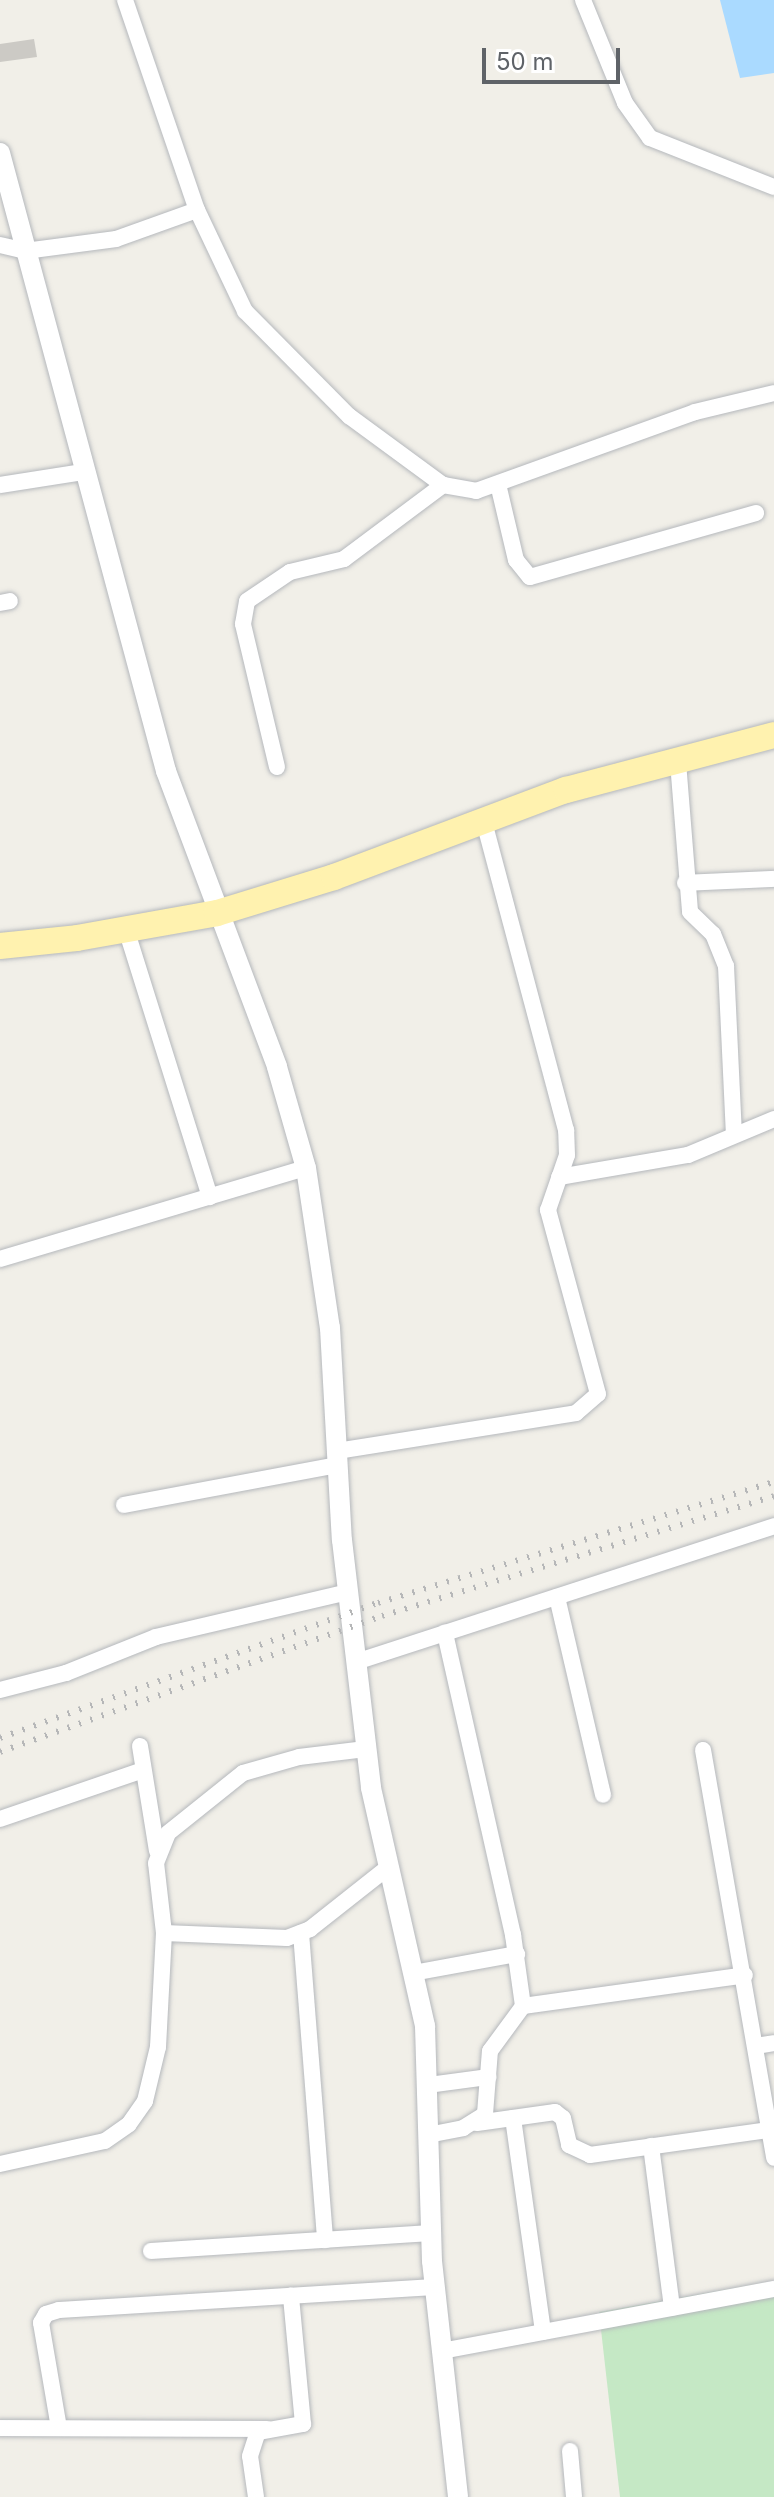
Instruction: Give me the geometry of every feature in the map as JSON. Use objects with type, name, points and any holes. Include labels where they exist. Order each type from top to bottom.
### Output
[{"type":"main road","points":[[0,946],[217,913],[334,877],[566,790],[774,735]]},
{"type":"street","points":[[125,0],[197,210],[233,291],[255,325],[349,416],[443,485],[476,491],[695,412],[774,393]]},
{"type":"street","points":[[583,0],[625,103],[650,138],[774,187]]},
{"type":"street","points":[[0,153],[83,472],[166,771],[277,1067],[306,1168],[330,1328],[348,1592],[366,1749],[386,1869],[425,2026],[430,2233],[458,2497]]},
{"type":"street","points":[[0,245],[25,251],[138,234],[197,210]]},
{"type":"street","points":[[0,485],[83,472]]},
{"type":"street","points":[[498,484],[516,560],[530,577],[756,513]]},
{"type":"street","points":[[277,767],[243,624],[247,601],[290,572],[344,559],[443,485]]},
{"type":"street","points":[[678,762],[685,883],[690,912],[713,934],[726,966],[734,1134]]},
{"type":"street","points":[[124,1505],[338,1458],[576,1413],[598,1394],[548,1210],[567,1155],[566,1130],[484,821]]},
{"type":"street","points":[[685,883],[774,879]]},
{"type":"street","points":[[126,929],[210,1197]]},
{"type":"street","points":[[559,1177],[664,1161],[774,1119]]},
{"type":"street","points":[[0,1259],[306,1168]]},
{"type":"street","points":[[356,1662],[774,1526]]},
{"type":"street","points":[[0,1690],[66,1673],[156,1637],[348,1592]]},
{"type":"street","points":[[557,1597],[603,1795]]},
{"type":"street","points":[[445,1633],[517,1954],[523,2006]]},
{"type":"street","points":[[0,2164],[105,2141],[129,2124],[155,2075],[164,1933],[157,1852],[140,1746]]},
{"type":"street","points":[[157,1852],[168,1833],[243,1773],[299,1757],[366,1749]]},
{"type":"street","points":[[703,1750],[770,2108],[769,2130],[774,2158]]},
{"type":"street","points":[[0,1819],[143,1770]]},
{"type":"street","points":[[164,1933],[260,1941],[301,1933],[386,1869]]},
{"type":"street","points":[[301,1933],[325,2240]]},
{"type":"street","points":[[413,1973],[517,1954]]},
{"type":"street","points":[[477,2123],[485,2114],[495,2040],[523,2006],[745,1975]]},
{"type":"street","points":[[756,2046],[774,2043]]},
{"type":"street","points":[[428,2085],[488,2077]]},
{"type":"street","points":[[428,2135],[477,2123],[555,2112],[578,2153],[769,2130]]},
{"type":"street","points":[[513,2118],[543,2332]]},
{"type":"street","points":[[651,2146],[672,2308]]},
{"type":"street","points":[[151,2251],[430,2233]]},
{"type":"street","points":[[59,2428],[41,2323],[46,2314],[434,2287]]},
{"type":"street","points":[[442,2351],[774,2289]]},
{"type":"street","points":[[0,2428],[267,2429],[303,2424],[291,2296]]},
{"type":"street","points":[[256,2497],[252,2443],[267,2429]]},
{"type":"street","points":[[570,2451],[574,2497]]},
{"type":"green space","points":[[774,2281],[774,2497],[620,2497],[599,2312]]},
{"type":"water","points":[[720,0],[774,0],[774,73],[740,78]]},
{"type":"building","points":[[34,39],[37,57],[0,62],[0,44]]},
{"type":"railway","points":[[0,1738],[378,1603],[774,1482]]},
{"type":"railway","points":[[0,1752],[382,1616],[774,1496]]}]
